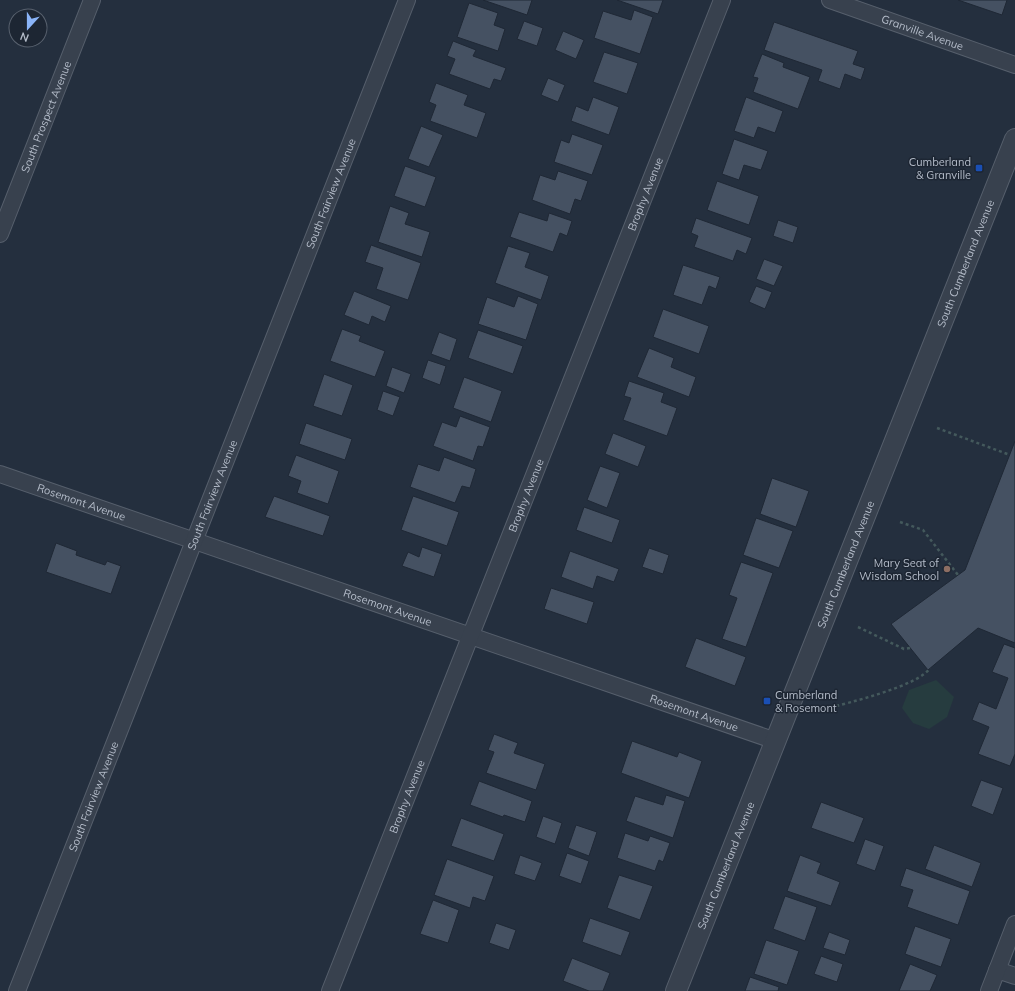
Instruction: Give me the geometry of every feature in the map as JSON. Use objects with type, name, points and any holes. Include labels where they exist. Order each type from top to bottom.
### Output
[{"type":"street","name":"South Prospect Avenue","points":[[0,234],[92,0]]},
{"type":"street","name":"South Fairview Avenue","points":[[18,991],[407,0]]},
{"type":"street","name":"Brophy Avenue","points":[[330,991],[722,0]]},
{"type":"street","name":"Granville Avenue","points":[[830,0],[1015,65]]},
{"type":"street","name":"South Cumberland Avenue","points":[[676,991],[1015,139]]},
{"type":"street","name":"Rosemont Avenue","points":[[0,474],[776,741]]},
{"type":"street","points":[[989,991],[1015,924]]},
{"type":"street","points":[[997,970],[1015,976]]},
{"type":"path","points":[[937,428],[1010,455]]},
{"type":"path","points":[[900,522],[923,530],[958,575]]},
{"type":"path","points":[[858,627],[904,649],[910,648]]},
{"type":"path","points":[[825,709],[874,695],[912,681],[927,673],[930,668]]},
{"type":"green space","points":[[936,680],[954,697],[947,717],[929,729],[913,723],[902,708],[909,690]]},
{"type":"building","points":[[483,0],[532,0],[527,15]]},
{"type":"building","points":[[617,0],[663,0],[658,14]]},
{"type":"building","points":[[958,0],[1007,0],[1002,15]]},
{"type":"building","points":[[469,3],[498,13],[494,25],[505,29],[498,51],[457,37]]},
{"type":"building","points":[[634,10],[653,17],[640,54],[594,38],[603,11],[631,20]]},
{"type":"building","points":[[524,21],[543,28],[537,46],[517,39]]},
{"type":"building","points":[[774,22],[858,51],[853,64],[865,68],[861,80],[845,74],[840,89],[818,81],[822,70],[764,50]]},
{"type":"building","points":[[563,31],[584,40],[576,59],[555,50]]},
{"type":"building","points":[[453,41],[476,50],[473,56],[506,68],[501,81],[494,79],[490,89],[449,74],[455,59],[447,56]]},
{"type":"building","points":[[604,52],[638,63],[627,94],[593,82]]},
{"type":"building","points":[[762,54],[784,63],[783,67],[810,77],[798,109],[753,92],[758,78],[753,77]]},
{"type":"building","points":[[548,78],[565,85],[558,102],[541,95]]},
{"type":"building","points":[[436,83],[468,95],[464,105],[486,113],[477,138],[430,121],[436,105],[429,102]]},
{"type":"building","points":[[593,97],[619,107],[609,135],[571,121],[576,106],[588,111]]},
{"type":"building","points":[[746,97],[783,111],[775,133],[758,127],[754,138],[734,131]]},
{"type":"building","points":[[421,126],[443,135],[429,167],[408,159]]},
{"type":"building","points":[[572,134],[603,145],[592,175],[554,162],[561,140],[569,143]]},
{"type":"building","points":[[734,139],[768,151],[761,170],[744,165],[739,180],[722,174]]},
{"type":"building","points":[[405,166],[436,177],[425,207],[394,196]]},
{"type":"building","points":[[558,171],[588,181],[581,201],[575,199],[570,214],[532,200],[540,175],[555,180]]},
{"type":"building","points":[[717,181],[759,196],[749,225],[707,210]]},
{"type":"building","points":[[390,206],[409,213],[405,224],[430,232],[422,257],[378,242]]},
{"type":"building","points":[[519,212],[547,221],[549,213],[572,221],[567,236],[560,233],[553,252],[510,237]]},
{"type":"building","points":[[696,218],[752,238],[746,254],[737,250],[733,261],[694,247],[698,236],[691,233]]},
{"type":"building","points":[[778,220],[798,227],[793,243],[773,236]]},
{"type":"building","points":[[371,245],[421,263],[408,300],[376,289],[383,268],[365,262]]},
{"type":"building","points":[[508,246],[530,253],[525,267],[549,276],[541,300],[495,283]]},
{"type":"building","points":[[764,259],[783,266],[774,286],[756,279]]},
{"type":"building","points":[[683,265],[720,277],[716,289],[709,286],[702,305],[673,295]]},
{"type":"building","points":[[756,286],[772,292],[765,309],[749,302]]},
{"type":"building","points":[[354,291],[391,306],[385,322],[372,316],[369,325],[344,315]]},
{"type":"building","points":[[518,296],[538,304],[526,340],[478,324],[487,297],[514,307]]},
{"type":"building","points":[[663,309],[709,326],[699,354],[653,337]]},
{"type":"building","points":[[342,329],[361,336],[359,341],[385,351],[375,377],[330,361]]},
{"type":"building","points":[[478,330],[523,346],[513,374],[468,358]]},
{"type":"building","points":[[439,332],[457,339],[450,361],[431,354]]},
{"type":"building","points":[[649,348],[674,358],[671,367],[696,377],[689,397],[637,377]]},
{"type":"building","points":[[428,360],[446,366],[440,385],[422,378]]},
{"type":"building","points":[[392,367],[411,374],[404,393],[386,386]]},
{"type":"building","points":[[324,374],[353,385],[342,416],[313,406]]},
{"type":"building","points":[[464,377],[502,391],[491,422],[453,408]]},
{"type":"building","points":[[629,381],[664,393],[661,402],[677,408],[667,436],[623,420],[631,398],[624,396]]},
{"type":"building","points":[[383,391],[400,397],[393,416],[377,410]]},
{"type":"building","points":[[460,416],[490,427],[483,447],[478,446],[473,461],[433,446],[442,422],[456,427]]},
{"type":"building","points":[[306,423],[352,439],[345,460],[299,444]]},
{"type":"building","points":[[613,433],[646,446],[638,467],[605,454]]},
{"type":"building","points":[[1015,441],[1015,643],[978,628],[928,670],[891,624],[965,570]]},
{"type":"building","points":[[296,455],[339,471],[328,504],[297,493],[301,481],[288,476]]},
{"type":"building","points":[[444,457],[476,469],[470,488],[462,486],[455,503],[410,487],[418,464],[439,471]]},
{"type":"building","points":[[600,466],[620,473],[607,508],[587,500]]},
{"type":"building","points":[[772,478],[809,491],[796,527],[760,514]]},
{"type":"building","points":[[274,496],[330,516],[323,536],[265,517]]},
{"type":"building","points":[[413,496],[459,512],[447,546],[401,530]]},
{"type":"building","points":[[584,507],[620,520],[612,543],[576,530]]},
{"type":"building","points":[[756,518],[793,531],[779,568],[743,555]]},
{"type":"building","points":[[56,543],[77,551],[76,555],[105,565],[107,561],[121,566],[111,594],[46,572]]},
{"type":"building","points":[[422,547],[442,554],[434,577],[402,566],[408,552],[419,557]]},
{"type":"building","points":[[649,548],[669,555],[663,574],[642,567]]},
{"type":"building","points":[[570,551],[619,569],[614,582],[597,576],[593,589],[561,577]]},
{"type":"building","points":[[741,562],[773,573],[746,647],[722,639],[737,598],[729,595]]},
{"type":"building","points":[[551,588],[594,602],[587,624],[544,609]]},
{"type":"building","points":[[696,638],[746,657],[735,686],[685,667]]},
{"type":"building","points":[[1004,644],[1015,648],[1015,754],[1010,766],[978,754],[989,727],[972,720],[979,702],[996,709],[1008,678],[992,672]]},
{"type":"building","points":[[494,734],[518,743],[514,753],[545,764],[536,790],[486,773],[494,752],[488,750]]},
{"type":"building","points":[[632,741],[677,757],[679,752],[702,761],[689,798],[621,773]]},
{"type":"building","points":[[981,780],[1003,788],[993,815],[971,806]]},
{"type":"building","points":[[479,781],[532,801],[525,822],[504,815],[503,817],[470,805]]},
{"type":"building","points":[[666,795],[685,801],[673,838],[626,821],[635,796],[663,805]]},
{"type":"building","points":[[821,802],[864,818],[854,843],[811,828]]},
{"type":"building","points":[[543,816],[562,823],[555,844],[536,837]]},
{"type":"building","points":[[461,818],[504,834],[494,861],[451,846]]},
{"type":"building","points":[[576,825],[597,832],[589,856],[568,848]]},
{"type":"building","points":[[625,833],[648,841],[650,836],[670,843],[663,862],[659,860],[655,871],[617,858]]},
{"type":"building","points":[[865,839],[884,846],[875,871],[856,864]]},
{"type":"building","points":[[934,845],[981,863],[972,887],[925,869]]},
{"type":"building","points":[[567,853],[589,861],[581,884],[559,876]]},
{"type":"building","points":[[520,855],[542,863],[535,881],[514,874]]},
{"type":"building","points":[[800,855],[821,863],[817,873],[840,882],[831,906],[787,891]]},
{"type":"building","points":[[447,859],[494,876],[485,901],[473,897],[470,908],[434,895]]},
{"type":"building","points":[[906,868],[970,891],[958,925],[907,907],[913,890],[900,886]]},
{"type":"building","points":[[619,875],[653,886],[640,920],[607,908]]},
{"type":"building","points":[[785,896],[817,907],[805,941],[773,929]]},
{"type":"building","points":[[433,900],[459,910],[448,943],[420,934]]},
{"type":"building","points":[[590,918],[630,932],[621,956],[582,942]]},
{"type":"building","points":[[496,923],[516,930],[509,950],[489,943]]},
{"type":"building","points":[[915,926],[951,939],[941,967],[905,954]]},
{"type":"building","points":[[829,932],[850,940],[845,955],[823,948]]},
{"type":"building","points":[[766,940],[799,951],[787,985],[754,974]]},
{"type":"building","points":[[821,956],[843,964],[837,982],[814,974]]},
{"type":"building","points":[[572,958],[610,973],[603,991],[589,991],[563,981]]},
{"type":"building","points":[[910,964],[937,975],[930,991],[899,991]]},
{"type":"building","points":[[750,977],[779,987],[778,991],[745,991]]},
{"type":"place","name":"Cumberland & Granville","points":[[979,168]]},
{"type":"place","name":"Mary Seat of Wisdom School","points":[[947,569]]},
{"type":"place","name":"Cumberland & Rosemont","points":[[767,701]]}]
